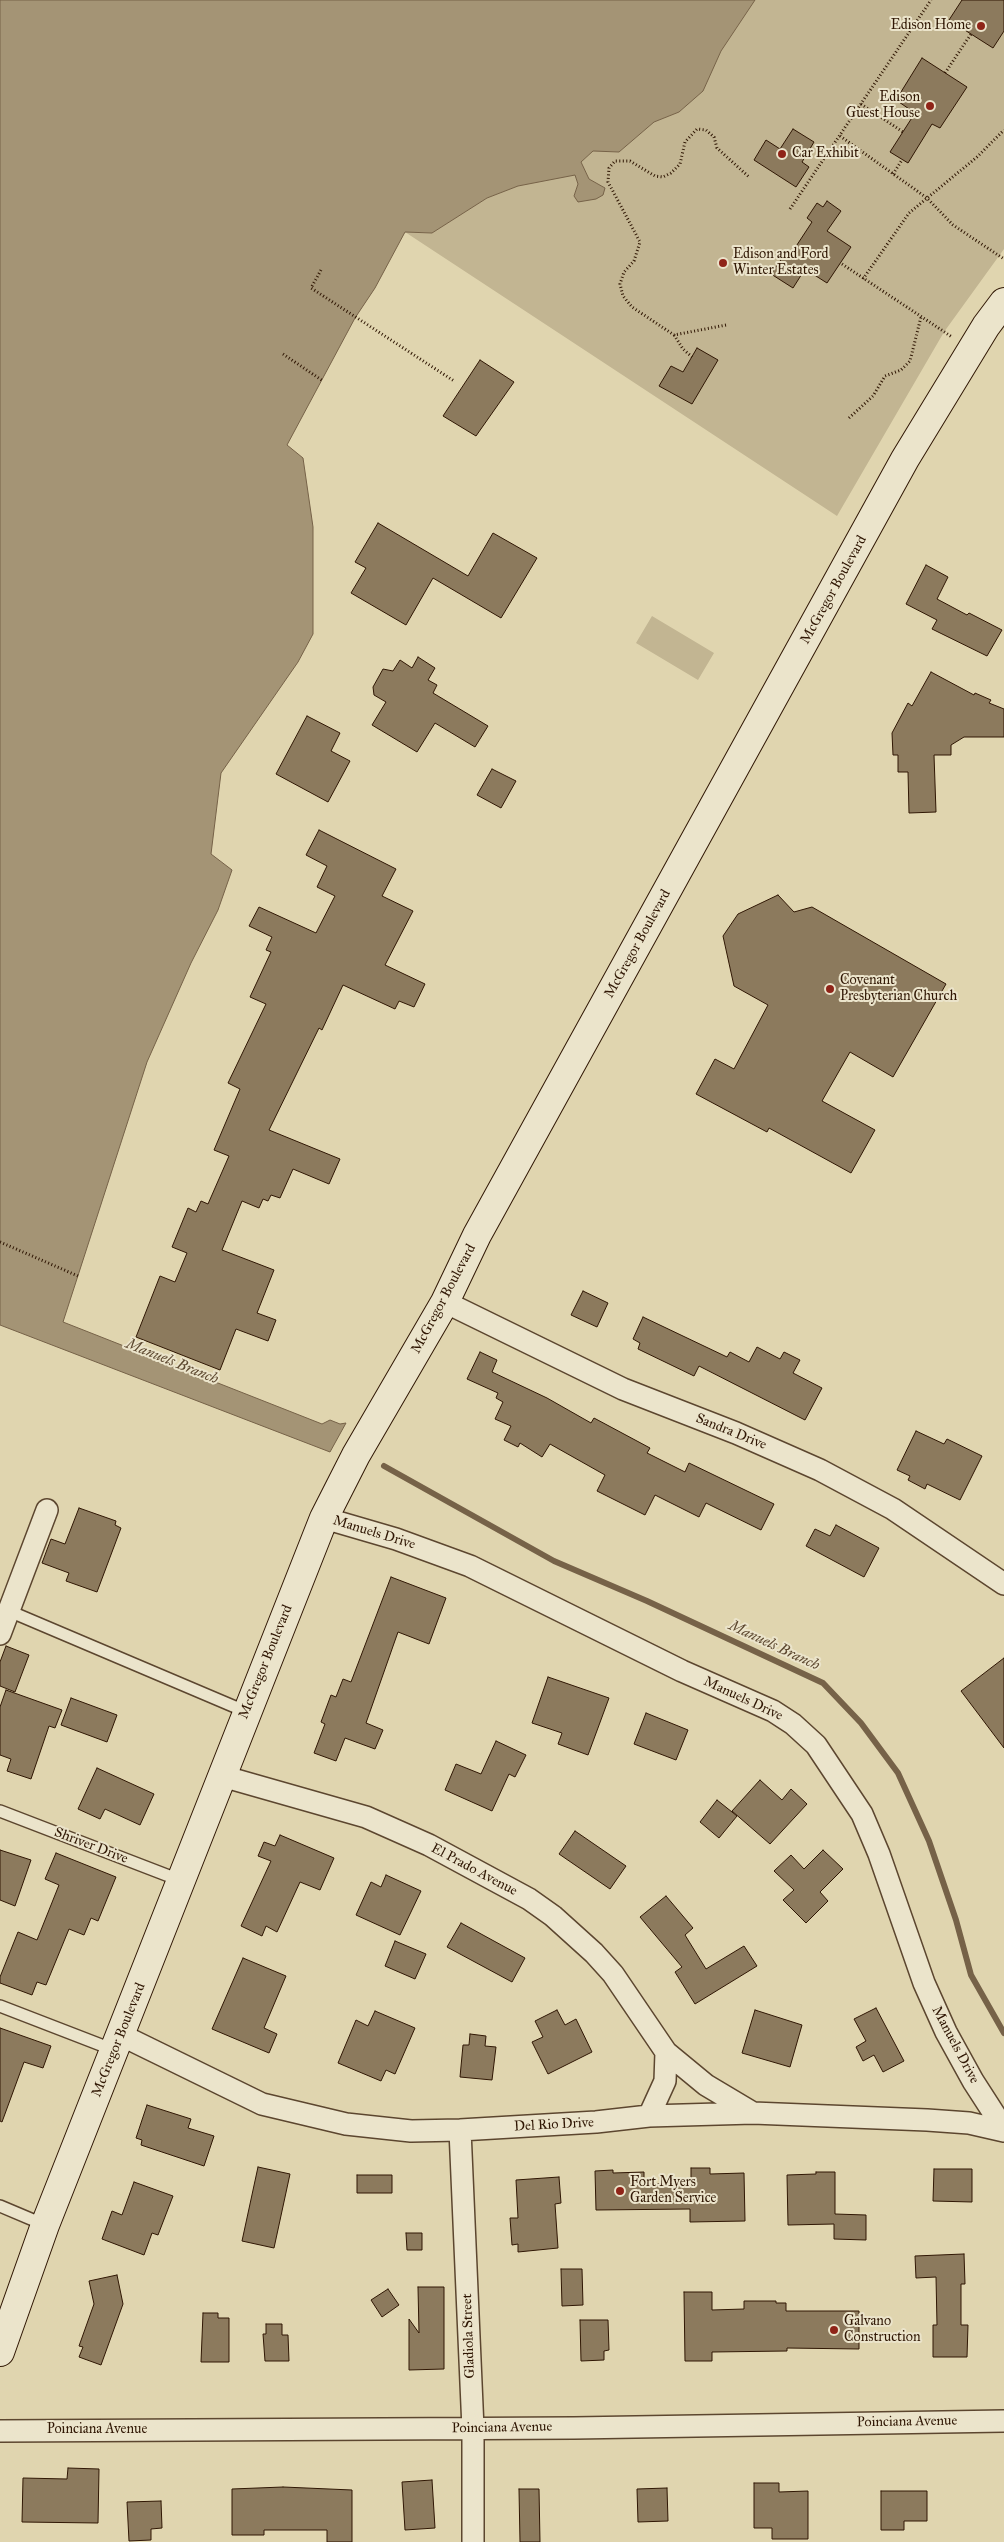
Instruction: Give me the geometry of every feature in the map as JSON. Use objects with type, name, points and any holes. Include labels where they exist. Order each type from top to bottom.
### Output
[{"type":"main road","name":"McGregor Boulevard","points":[[0,2352],[45,2225],[324,1518],[356,1455],[445,1302],[477,1235],[905,459],[972,350],[995,326],[1004,302]]},
{"type":"street","name":"Sandra Drive","points":[[445,1302],[623,1389],[736,1433],[820,1470],[900,1514],[1004,1584]]},
{"type":"street","points":[[0,1634],[47,1510]]},
{"type":"street","name":"Manuels Drive","points":[[324,1518],[396,1539],[470,1566],[665,1663],[773,1711],[793,1724],[816,1745],[862,1814],[879,1854],[924,1983],[942,2024],[973,2082],[1004,2130]]},
{"type":"street","name":"El Prado Avenue","points":[[222,1776],[366,1817],[429,1846],[529,1899],[573,1932],[613,1974],[666,2052],[706,2085],[753,2113]]},
{"type":"street","name":"Del Rio Drive","points":[[118,2043],[262,2104],[346,2124],[411,2130],[460,2130],[596,2122],[649,2116],[753,2113],[926,2120],[969,2123],[1004,2130]]},
{"type":"street","points":[[649,2116],[665,2081],[666,2052]]},
{"type":"street","name":"Gladiola Street","points":[[460,2130],[473,2429],[474,2542]]},
{"type":"street","name":"Poinciana Avenue","points":[[0,2431],[473,2429],[1004,2420]]},
{"type":"lane","points":[[9,1610],[247,1712]]},
{"type":"lane","name":"Shriver Drive","points":[[0,1811],[182,1881]]},
{"type":"lane","points":[[0,2006],[118,2043]]},
{"type":"lane","points":[[0,2206],[45,2225]]},
{"type":"path","points":[[790,209],[931,0]]},
{"type":"path","points":[[945,73],[971,34]]},
{"type":"path","points":[[861,104],[903,132]]},
{"type":"path","points":[[692,357],[683,349],[674,335],[632,307],[623,296],[620,284],[624,272],[634,261],[640,242],[608,182],[609,168],[615,161],[630,160],[655,176],[663,177],[671,173],[680,164],[685,142],[697,129],[706,130],[714,137],[717,148],[749,178]]},
{"type":"path","points":[[863,279],[909,213],[977,157],[1004,130]]},
{"type":"path","points":[[840,136],[927,198],[953,225],[1004,259]]},
{"type":"path","points":[[893,174],[902,160]]},
{"type":"path","points":[[842,264],[972,350]]},
{"type":"path","points":[[321,270],[311,288],[454,381]]},
{"type":"path","points":[[849,418],[873,396],[885,376],[901,370],[910,361],[920,317]]},
{"type":"path","points":[[674,335],[726,326]]},
{"type":"path","points":[[282,354],[322,381]]},
{"type":"path","points":[[0,1242],[78,1276]]},
{"type":"shaded area","points":[[0,0],[755,0],[721,51],[703,91],[679,112],[654,122],[619,152],[593,151],[581,162],[589,179],[605,188],[603,195],[596,199],[578,202],[574,196],[578,184],[575,175],[518,186],[487,198],[432,233],[405,232],[375,288],[355,318],[287,445],[303,458],[313,527],[313,634],[298,662],[221,773],[211,854],[232,870],[218,910],[191,963],[147,1062],[63,1322],[322,1424],[330,1420],[340,1424],[346,1423],[330,1452],[0,1325]]},
{"type":"shaded area","name":"Edison and Ford Winter Estates","points":[[755,0],[1004,0],[1004,249],[944,332],[837,516],[405,232],[432,233],[487,198],[518,186],[575,174],[578,184],[574,196],[605,188],[589,179],[581,162],[593,151],[619,152],[654,122],[679,112],[702,91],[721,51]]},
{"type":"shaded area","points":[[652,616],[714,653],[698,680],[636,643]]},
{"type":"building","name":"Edison Home","points":[[962,0],[1004,0],[1004,31],[993,48],[949,20]]},
{"type":"building","name":"Edison Guest House","points":[[922,58],[967,87],[940,128],[932,124],[908,163],[890,152],[915,113],[896,100]]},
{"type":"building","name":"Car Exhibit","points":[[793,129],[814,142],[802,162],[809,167],[796,187],[754,160],[766,140],[780,149]]},
{"type":"building","points":[[827,201],[841,211],[827,231],[851,247],[827,283],[805,269],[793,288],[771,274],[787,251],[791,254],[812,222],[807,218],[817,203],[823,207]]},
{"type":"building","points":[[697,348],[718,360],[692,404],[659,386],[671,366],[683,372]]},
{"type":"building","points":[[480,360],[514,382],[476,436],[443,416]]},
{"type":"building","points":[[378,523],[468,576],[493,533],[537,558],[501,618],[433,578],[406,625],[351,593],[366,568],[355,562]]},
{"type":"building","points":[[926,565],[948,577],[937,599],[967,615],[969,613],[1002,630],[987,656],[932,629],[937,620],[906,604]]},
{"type":"building","points":[[418,657],[435,668],[428,680],[437,685],[433,693],[488,726],[475,747],[435,723],[417,752],[372,725],[386,702],[374,695],[373,687],[383,669],[393,671],[400,660],[412,668]]},
{"type":"building","points":[[931,672],[974,695],[975,693],[991,700],[989,703],[1004,709],[1004,737],[964,737],[951,745],[951,755],[934,755],[936,812],[909,813],[908,772],[898,772],[898,755],[893,755],[892,733],[908,703],[912,706]]},
{"type":"building","points":[[307,716],[340,733],[331,751],[350,761],[328,802],[276,774]]},
{"type":"building","points":[[492,769],[516,781],[501,808],[477,795]]},
{"type":"building","points":[[319,830],[396,869],[382,896],[413,911],[385,965],[425,984],[414,1007],[399,1001],[395,1009],[343,985],[322,1030],[319,1028],[269,1130],[340,1159],[329,1184],[293,1169],[280,1198],[271,1195],[268,1201],[263,1199],[259,1208],[242,1201],[222,1250],[274,1270],[257,1313],[276,1320],[268,1341],[236,1329],[220,1370],[136,1337],[160,1276],[175,1282],[187,1253],[172,1247],[188,1208],[196,1212],[201,1201],[208,1204],[229,1156],[214,1150],[240,1089],[228,1083],[266,1004],[250,997],[271,952],[266,950],[272,937],[249,926],[259,907],[316,933],[335,896],[317,887],[327,866],[306,855]]},
{"type":"building","points":[[778,895],[794,912],[812,907],[946,984],[893,1077],[850,1052],[822,1101],[875,1130],[851,1173],[769,1128],[767,1132],[696,1094],[715,1059],[734,1069],[768,1005],[734,986],[723,936],[738,914]]},
{"type":"building","points":[[583,1291],[608,1303],[597,1327],[571,1315]]},
{"type":"building","points":[[643,1317],[727,1357],[730,1352],[749,1362],[757,1347],[780,1359],[784,1352],[800,1360],[793,1373],[822,1388],[805,1420],[699,1366],[694,1376],[638,1349],[640,1343],[633,1339]]},
{"type":"building","points":[[480,1352],[497,1360],[492,1372],[547,1398],[591,1423],[594,1418],[650,1448],[647,1453],[685,1472],[689,1463],[774,1504],[761,1530],[706,1503],[699,1517],[655,1495],[645,1515],[597,1491],[605,1475],[550,1444],[542,1457],[520,1443],[518,1447],[504,1440],[511,1426],[495,1419],[503,1402],[496,1398],[498,1393],[467,1379]]},
{"type":"building","points":[[916,1431],[944,1444],[947,1439],[982,1456],[960,1500],[927,1484],[925,1489],[908,1480],[910,1476],[897,1470]]},
{"type":"building","points":[[79,1508],[116,1521],[115,1525],[121,1528],[97,1592],[66,1581],[69,1573],[42,1563],[51,1539],[65,1544]]},
{"type":"building","points":[[836,1525],[879,1548],[864,1577],[806,1546],[815,1529],[830,1536]]},
{"type":"building","points":[[391,1577],[446,1598],[429,1644],[398,1632],[366,1723],[383,1730],[375,1749],[345,1738],[336,1761],[314,1753],[325,1724],[321,1722],[331,1695],[336,1697],[343,1679],[351,1682]]},
{"type":"building","points":[[6,1646],[29,1655],[15,1692],[0,1686],[0,1662]]},
{"type":"building","points":[[1004,1658],[1004,1748],[961,1691]]},
{"type":"building","points":[[548,1677],[609,1698],[588,1755],[558,1744],[562,1733],[532,1723]]},
{"type":"building","points":[[6,1690],[62,1710],[55,1728],[49,1726],[31,1779],[7,1771],[11,1759],[0,1755],[0,1707]]},
{"type":"building","points":[[71,1698],[117,1715],[107,1742],[61,1725]]},
{"type":"building","points":[[646,1713],[688,1730],[676,1760],[634,1744]]},
{"type":"building","points":[[496,1741],[526,1755],[515,1777],[509,1774],[492,1811],[445,1790],[456,1764],[481,1774]]},
{"type":"building","points":[[97,1768],[154,1794],[140,1825],[105,1809],[100,1819],[78,1809]]},
{"type":"building","points":[[760,1780],[782,1800],[791,1789],[807,1804],[770,1844],[732,1811]]},
{"type":"building","points":[[717,1800],[737,1816],[719,1838],[700,1822]]},
{"type":"building","points":[[575,1831],[626,1866],[610,1889],[559,1854]]},
{"type":"building","points":[[280,1835],[334,1858],[320,1890],[300,1882],[277,1932],[266,1926],[262,1936],[241,1926],[271,1861],[258,1856],[264,1842],[275,1846]]},
{"type":"building","points":[[0,1850],[31,1860],[15,1906],[0,1900]]},
{"type":"building","points":[[823,1850],[843,1869],[820,1892],[828,1901],[806,1923],[783,1900],[794,1890],[774,1871],[791,1855],[804,1869]]},
{"type":"building","points":[[56,1853],[116,1877],[98,1921],[91,1918],[84,1935],[69,1929],[46,1985],[37,1982],[32,1995],[0,1983],[0,1977],[18,1932],[37,1940],[59,1885],[45,1879]]},
{"type":"building","points":[[386,1875],[421,1891],[400,1935],[356,1915],[371,1882],[381,1887]]},
{"type":"building","points":[[666,1896],[693,1928],[685,1935],[706,1969],[744,1946],[757,1966],[695,2004],[675,1972],[682,1967],[640,1917]]},
{"type":"building","points":[[461,1923],[525,1958],[512,1982],[447,1947]]},
{"type":"building","points":[[395,1941],[426,1954],[415,1979],[385,1966]]},
{"type":"building","points":[[243,1958],[286,1976],[264,2028],[277,2034],[269,2053],[212,2029]]},
{"type":"building","points":[[876,2008],[904,2061],[883,2072],[874,2055],[863,2061],[856,2047],[866,2041],[854,2019]]},
{"type":"building","points":[[557,2010],[565,2025],[576,2019],[592,2052],[548,2074],[532,2042],[543,2037],[535,2021]]},
{"type":"building","points":[[755,2010],[802,2025],[790,2067],[742,2053]]},
{"type":"building","points":[[375,2011],[415,2028],[395,2074],[386,2070],[381,2081],[338,2063],[356,2020],[368,2026]]},
{"type":"building","points":[[0,2028],[51,2046],[43,2068],[24,2062],[2,2122],[0,2121]]},
{"type":"building","points":[[470,2034],[486,2036],[485,2046],[496,2047],[492,2080],[460,2077],[463,2045],[469,2045]]},
{"type":"building","points":[[147,2105],[191,2119],[188,2128],[214,2136],[204,2166],[141,2145],[142,2140],[136,2138]]},
{"type":"building","points":[[258,2167],[290,2174],[274,2248],[242,2241]]},
{"type":"building","points":[[691,2168],[710,2168],[710,2174],[744,2173],[745,2221],[690,2222],[690,2209],[596,2210],[595,2171],[613,2170],[613,2173],[644,2172],[644,2184],[691,2183]]},
{"type":"building","points":[[934,2169],[972,2169],[972,2202],[933,2201]]},
{"type":"building","points":[[816,2172],[835,2172],[835,2214],[866,2215],[866,2240],[834,2239],[834,2224],[788,2225],[787,2175],[816,2174]]},
{"type":"building","points":[[357,2175],[392,2175],[392,2193],[357,2193]]},
{"type":"building","points":[[559,2177],[561,2203],[555,2204],[558,2248],[518,2252],[518,2244],[512,2245],[510,2218],[518,2218],[516,2180]]},
{"type":"building","points":[[134,2182],[173,2196],[158,2235],[152,2233],[144,2255],[102,2239],[112,2211],[122,2215]]},
{"type":"building","points":[[406,2233],[422,2233],[422,2250],[407,2250]]},
{"type":"building","points":[[964,2254],[965,2284],[961,2284],[961,2325],[968,2325],[967,2357],[933,2357],[933,2325],[937,2325],[936,2277],[916,2278],[915,2256]]},
{"type":"building","points":[[561,2269],[582,2269],[583,2305],[562,2306]]},
{"type":"building","points":[[117,2275],[123,2304],[101,2365],[79,2357],[83,2347],[79,2346],[94,2304],[89,2281]]},
{"type":"building","points":[[418,2287],[444,2287],[444,2369],[409,2370],[409,2319],[419,2333]]},
{"type":"building","points":[[388,2289],[399,2305],[382,2317],[371,2300]]},
{"type":"building","points":[[684,2292],[712,2292],[712,2310],[744,2309],[744,2301],[776,2301],[776,2303],[786,2303],[786,2311],[859,2311],[859,2349],[787,2348],[787,2351],[712,2352],[712,2361],[685,2361]]},
{"type":"building","points":[[203,2313],[218,2313],[218,2318],[229,2318],[229,2362],[201,2362]]},
{"type":"building","points":[[580,2320],[608,2320],[609,2350],[604,2351],[604,2360],[581,2361]]},
{"type":"building","points":[[266,2324],[282,2324],[282,2335],[288,2335],[289,2361],[265,2361],[263,2334],[266,2334]]},
{"type":"building","points":[[68,2468],[99,2469],[98,2523],[22,2522],[23,2478],[67,2479]]},
{"type":"building","points":[[432,2480],[435,2528],[405,2530],[402,2482]]},
{"type":"building","points":[[754,2483],[779,2483],[779,2492],[808,2491],[808,2539],[772,2539],[772,2528],[754,2528]]},
{"type":"building","points":[[283,2487],[352,2490],[352,2542],[327,2542],[327,2530],[264,2530],[264,2535],[232,2535],[232,2489]]},
{"type":"building","points":[[667,2488],[668,2521],[638,2522],[637,2489]]},
{"type":"building","points":[[519,2489],[539,2489],[540,2542],[520,2542]]},
{"type":"building","points":[[881,2491],[927,2491],[927,2521],[904,2521],[904,2530],[881,2530]]},
{"type":"building","points":[[161,2501],[162,2528],[151,2529],[151,2540],[129,2541],[127,2502]]},
{"type":"waterway","name":"Manuels Branch","points":[[384,1466],[554,1561],[647,1601],[823,1683],[861,1723],[898,1773],[929,1841],[956,1920],[971,1975],[1004,2033]]},
{"type":"place","name":"Edison Home","points":[[981,26]]},
{"type":"place","name":"Edison Guest House","points":[[930,106]]},
{"type":"place","name":"Car Exhibit","points":[[782,154]]},
{"type":"place","name":"Edison and Ford Winter Estates","points":[[723,263]]},
{"type":"place","name":"Covenant Presbyterian Church","points":[[830,989]]},
{"type":"place","name":"Fort Myers Garden Service","points":[[620,2191]]},
{"type":"place","name":"Galvano Construction","points":[[834,2330]]}]
